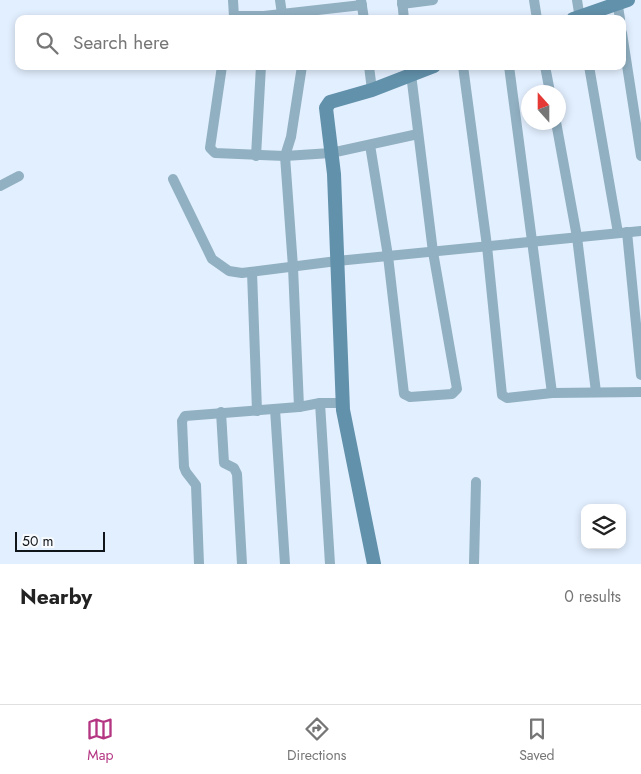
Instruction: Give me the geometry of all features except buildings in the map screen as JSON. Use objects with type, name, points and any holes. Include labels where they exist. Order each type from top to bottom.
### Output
[{"type":"street","points":[[233,0],[233,15]]},
{"type":"street","points":[[280,0],[282,14]]},
{"type":"street","points":[[404,15],[402,2],[433,0]]},
{"type":"street","points":[[534,0],[536,15]]},
{"type":"street","points":[[577,0],[578,15]]},
{"type":"street","points":[[586,15],[621,1],[620,15]]},
{"type":"street","points":[[278,15],[308,15],[322,5],[362,3]]},
{"type":"street","points":[[626,59],[641,156]]},
{"type":"street","points":[[221,70],[210,148],[215,153],[256,156],[331,153],[418,134]]},
{"type":"street","points":[[256,156],[261,70]]},
{"type":"street","points":[[299,407],[293,267],[285,156],[291,138],[301,70]]},
{"type":"street","points":[[370,70],[372,90]]},
{"type":"street","points":[[370,145],[388,256],[404,394],[410,397],[452,394],[457,389],[433,252],[410,70],[372,90],[330,102],[326,108],[334,174],[343,403],[374,564]]},
{"type":"street","points":[[464,70],[488,246],[502,395],[507,398],[552,393],[641,392]]},
{"type":"street","points":[[510,70],[552,393]]},
{"type":"street","points":[[546,70],[549,85]]},
{"type":"street","points":[[590,70],[623,233],[641,375]]},
{"type":"street","points":[[557,130],[577,238],[596,392]]},
{"type":"street","points":[[0,186],[19,176]]},
{"type":"street","points":[[173,178],[212,259],[230,271],[242,273],[337,261],[641,231]]},
{"type":"street","points":[[252,272],[257,411]]},
{"type":"street","points":[[199,564],[197,489],[195,482],[184,467],[182,421],[187,415],[257,411],[320,403],[343,403]]},
{"type":"street","points":[[320,403],[330,564]]},
{"type":"street","points":[[275,409],[285,564]]},
{"type":"street","points":[[221,412],[224,463],[234,468],[237,474],[242,564]]},
{"type":"street","points":[[474,564],[476,482]]}]
